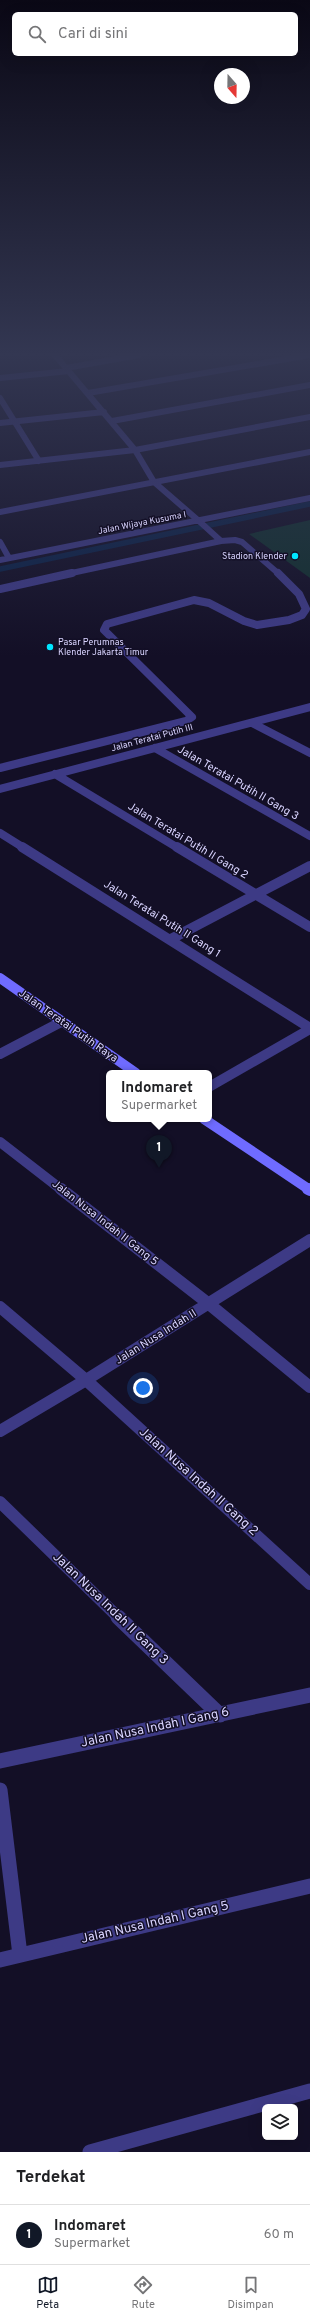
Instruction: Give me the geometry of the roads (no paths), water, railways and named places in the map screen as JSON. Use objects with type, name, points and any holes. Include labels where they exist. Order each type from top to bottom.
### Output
[{"type":"street","points":[[36,455],[39,461]]},
{"type":"street","points":[[0,465],[88,455]]},
{"type":"street","points":[[138,455],[154,482],[221,541]]},
{"type":"street","points":[[0,512],[292,455]]},
{"type":"street","name":"Jalan Wijaya Kusuma I","points":[[0,560],[200,523],[310,498]]},
{"type":"street","points":[[0,589],[221,541],[235,540],[242,542],[298,592],[305,604],[306,610],[303,615],[283,622],[254,624],[207,600],[194,600],[107,624],[104,630],[192,717],[186,721],[0,768]]},
{"type":"street","points":[[0,542],[9,558]]},
{"type":"street","name":"Jalan Teratai Putih III","points":[[0,789],[310,707]]},
{"type":"street","points":[[252,723],[310,753]]},
{"type":"street","name":"Jalan Teratai Putih II Gang 3","points":[[155,748],[310,836]]},
{"type":"street","name":"Jalan Teratai Putih II Gang 2","points":[[55,774],[310,926]]},
{"type":"street","name":"Jalan Teratai Putih II Gang 1","points":[[0,833],[171,939],[310,1028]]},
{"type":"street","points":[[171,939],[310,866]]},
{"type":"street","name":"Jalan Teratai Putih Raya","points":[[0,978],[132,1070]]},
{"type":"street","points":[[0,1054],[61,1022]]},
{"type":"street","points":[[212,1085],[310,1028]]},
{"type":"street","points":[[208,1122],[310,1190]]},
{"type":"street","name":"Jalan Nusa Indah II Gang 5","points":[[0,1142],[209,1304],[310,1387]]},
{"type":"street","name":"Jalan Nusa Indah II","points":[[0,1431],[86,1380],[310,1240]]},
{"type":"street","name":"Jalan Nusa Indah II Gang 2","points":[[0,1307],[86,1380],[310,1584]]},
{"type":"street","name":"Jalan Nusa Indah II Gang 3","points":[[0,1502],[220,1715]]},
{"type":"street","name":"Jalan Nusa Indah I Gang 6","points":[[0,1761],[310,1695]]},
{"type":"street","points":[[0,1790],[20,1955]]},
{"type":"street","name":"Jalan Nusa Indah I Gang 5","points":[[0,1960],[310,1886]]},
{"type":"street","points":[[90,2152],[310,2090]]},
{"type":"waterway","points":[[0,569],[310,504]]},
{"type":"place","name":"Stadion Klender","points":[[295,556]]},
{"type":"place","name":"Pasar Perumnas Klender Jakarta Timur","points":[[50,647]]},
{"type":"place","name":"Indomaret","points":[[159,1168]]}]
